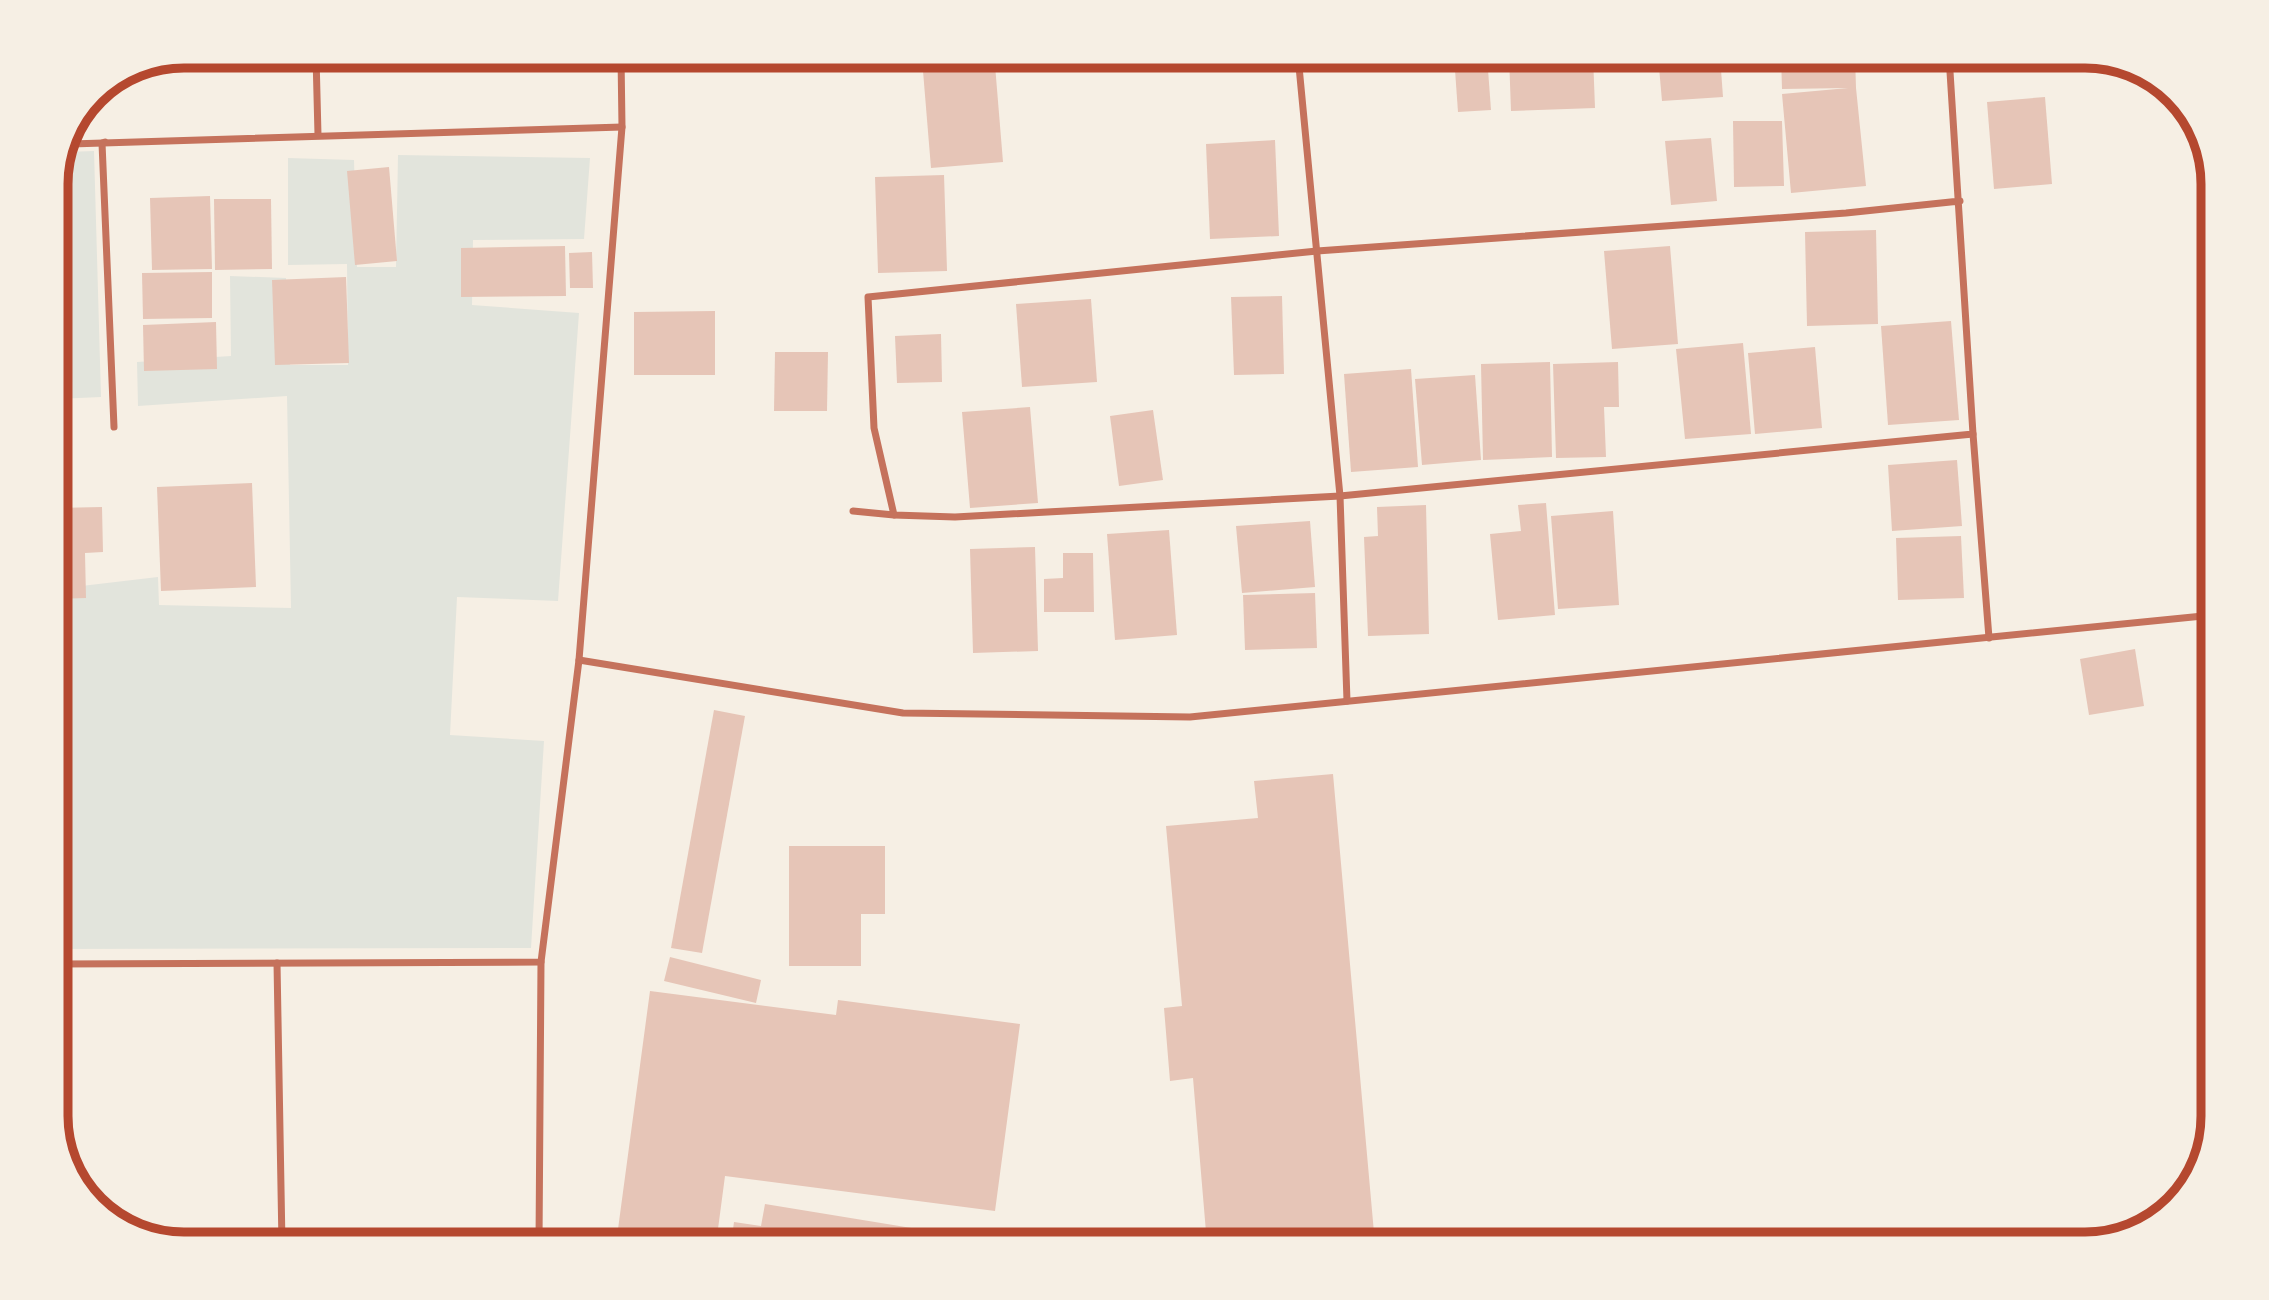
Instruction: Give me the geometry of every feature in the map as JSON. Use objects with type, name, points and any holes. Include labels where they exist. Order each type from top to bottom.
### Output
[{"type":"street","points":[[316,68],[318,135]]},
{"type":"street","points":[[539,1232],[541,962],[579,660],[622,127],[621,68]]},
{"type":"street","points":[[1299,68],[1340,496],[1347,701]]},
{"type":"street","points":[[1950,68],[1989,638]]},
{"type":"street","points":[[76,144],[622,127]]},
{"type":"street","points":[[105,142],[114,427]]},
{"type":"street","points":[[894,515],[874,428],[868,297],[1317,251],[1846,213],[1960,201]]},
{"type":"street","points":[[853,511],[955,517],[1340,496],[1973,434]]},
{"type":"street","points":[[579,660],[903,713],[1190,717],[2201,616]]},
{"type":"street","points":[[68,964],[541,962]]},
{"type":"street","points":[[277,963],[282,1232]]},
{"type":"shaded area","points":[[94,151],[101,397],[68,398],[68,177],[73,152]]},
{"type":"shaded area","points":[[398,155],[590,158],[584,239],[473,240],[472,305],[579,313],[558,601],[457,597],[450,735],[544,741],[531,948],[68,949],[68,588],[158,577],[159,605],[291,608],[287,396],[138,406],[137,362],[231,356],[230,276],[286,278],[290,365],[348,365],[347,264],[288,265],[288,158],[354,160],[357,267],[396,267]]},
{"type":"building","points":[[995,68],[1003,162],[931,168],[923,71]]},
{"type":"building","points":[[1455,68],[1488,68],[1491,110],[1458,112]]},
{"type":"building","points":[[1509,68],[1593,68],[1595,108],[1511,111]]},
{"type":"building","points":[[1659,68],[1721,68],[1723,97],[1662,101]]},
{"type":"building","points":[[1781,68],[1855,68],[1866,186],[1791,193],[1782,94],[1848,88],[1782,89]]},
{"type":"building","points":[[2045,97],[2052,184],[1994,189],[1987,102]]},
{"type":"building","points":[[1733,121],[1782,121],[1784,186],[1734,187]]},
{"type":"building","points":[[1711,138],[1717,201],[1671,205],[1665,141]]},
{"type":"building","points":[[1275,140],[1279,236],[1210,239],[1206,144]]},
{"type":"building","points":[[389,167],[397,261],[355,265],[347,171]]},
{"type":"building","points":[[944,175],[947,271],[878,273],[875,177]]},
{"type":"building","points":[[210,196],[212,269],[152,270],[150,198]]},
{"type":"building","points":[[214,199],[271,199],[272,269],[215,270]]},
{"type":"building","points":[[1876,230],[1878,324],[1807,326],[1805,232]]},
{"type":"building","points":[[565,246],[566,296],[461,297],[461,248]]},
{"type":"building","points":[[1670,246],[1678,344],[1612,349],[1604,251]]},
{"type":"building","points":[[592,252],[593,288],[570,288],[569,253]]},
{"type":"building","points":[[212,272],[212,318],[143,319],[142,273]]},
{"type":"building","points":[[346,277],[349,363],[275,365],[272,280]]},
{"type":"building","points":[[1282,296],[1284,374],[1234,375],[1231,297]]},
{"type":"building","points":[[1091,299],[1097,382],[1022,387],[1016,304]]},
{"type":"building","points":[[715,311],[715,375],[634,375],[634,312]]},
{"type":"building","points":[[1951,321],[1959,420],[1888,425],[1881,326]]},
{"type":"building","points":[[216,322],[217,369],[144,371],[143,325]]},
{"type":"building","points":[[941,334],[942,382],[897,383],[895,336]]},
{"type":"building","points":[[1743,343],[1751,434],[1685,439],[1676,349]]},
{"type":"building","points":[[1815,347],[1822,428],[1755,434],[1748,353]]},
{"type":"building","points":[[775,352],[828,352],[827,411],[774,411]]},
{"type":"building","points":[[1550,362],[1552,457],[1483,460],[1481,364]]},
{"type":"building","points":[[1618,362],[1619,407],[1604,407],[1606,457],[1556,458],[1553,364]]},
{"type":"building","points":[[1411,369],[1418,467],[1351,472],[1344,374]]},
{"type":"building","points":[[1475,375],[1481,460],[1422,465],[1415,379]]},
{"type":"building","points":[[1030,407],[1038,503],[970,508],[962,412]]},
{"type":"building","points":[[68,408],[71,408],[72,469],[68,469]]},
{"type":"building","points":[[1153,410],[1163,480],[1119,486],[1110,416]]},
{"type":"building","points":[[1957,460],[1962,526],[1892,531],[1888,465]]},
{"type":"building","points":[[252,483],[256,587],[161,591],[157,487]]},
{"type":"building","points":[[1546,503],[1555,615],[1498,620],[1490,534],[1521,531],[1518,505]]},
{"type":"building","points":[[1426,505],[1429,634],[1368,636],[1364,537],[1378,536],[1377,507]]},
{"type":"building","points":[[102,507],[103,552],[85,553],[86,598],[68,599],[68,508]]},
{"type":"building","points":[[1613,511],[1619,605],[1558,609],[1551,516]]},
{"type":"building","points":[[1310,521],[1315,587],[1242,593],[1236,526]]},
{"type":"building","points":[[1169,530],[1177,635],[1115,640],[1107,534]]},
{"type":"building","points":[[1961,536],[1964,598],[1898,600],[1896,538]]},
{"type":"building","points":[[1035,547],[1038,651],[973,653],[970,549]]},
{"type":"building","points":[[1063,553],[1093,553],[1094,612],[1044,612],[1044,579],[1063,578]]},
{"type":"building","points":[[1315,593],[1317,648],[1245,650],[1243,595]]},
{"type":"building","points":[[2135,649],[2144,706],[2089,715],[2080,659]]},
{"type":"building","points":[[714,710],[745,716],[702,953],[671,948]]},
{"type":"building","points":[[1333,774],[1374,1232],[1206,1232],[1193,1078],[1170,1081],[1164,1008],[1182,1006],[1166,826],[1258,818],[1254,781]]},
{"type":"building","points":[[789,846],[885,846],[885,914],[861,914],[861,966],[789,966]]},
{"type":"building","points":[[670,957],[761,980],[756,1003],[664,981]]},
{"type":"building","points":[[650,991],[836,1015],[838,1000],[1020,1024],[995,1211],[725,1176],[718,1232],[618,1232]]},
{"type":"building","points":[[765,1204],[936,1232],[733,1232],[734,1222],[761,1226]]}]
